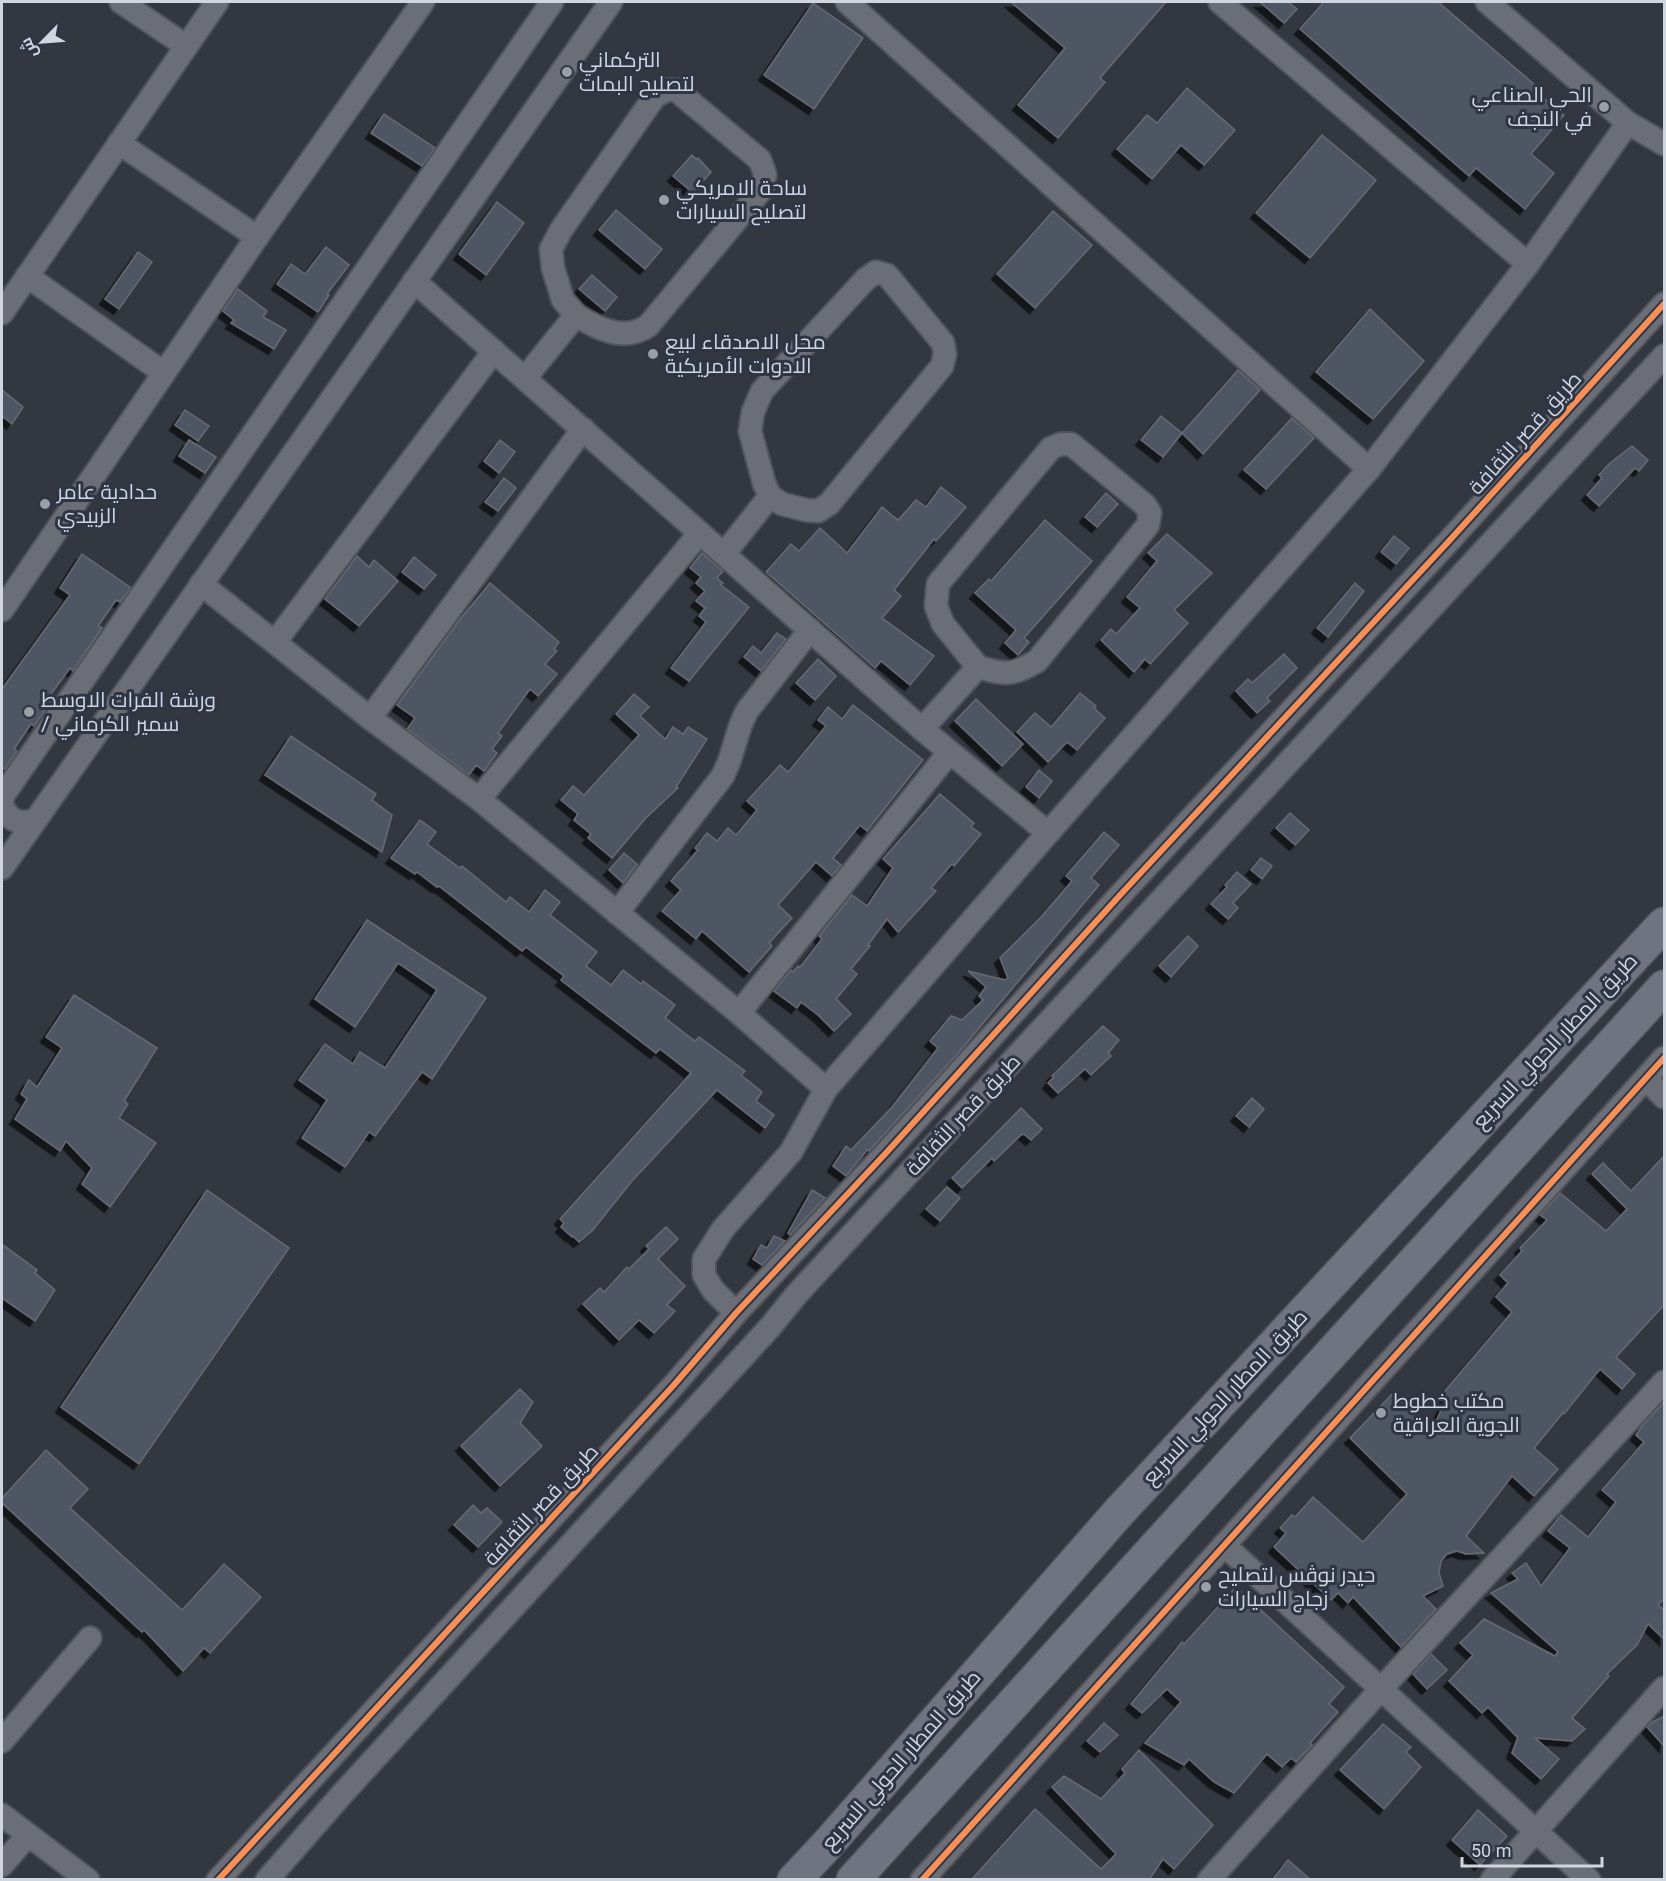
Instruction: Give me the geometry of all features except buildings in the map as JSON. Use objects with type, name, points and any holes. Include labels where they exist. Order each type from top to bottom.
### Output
[{"type":"highway","name":"طريق المطار الحولي السريع","points":[[794,1880],[1119,1512],[1665,924]]},
{"type":"highway","name":"طريق المطار الحولي السريع","points":[[854,1880],[1665,987]]},
{"type":"highway","points":[[1119,1512],[1117,1522],[1126,1542],[1136,1548],[1157,1547]]},
{"type":"highway","points":[[1055,1583],[1066,1579],[1078,1580],[1088,1587],[1094,1597],[1095,1608],[1091,1619]]},
{"type":"highway","points":[[768,1880],[827,1845]]},
{"type":"street","points":[[121,2],[186,46]]},
{"type":"street","points":[[2,313],[217,2]]},
{"type":"street","points":[[2,610],[257,237],[423,2]]},
{"type":"street","points":[[34,820],[22,823],[10,818],[3,808],[2,797],[552,2]]},
{"type":"street","points":[[3,856],[34,820],[611,2]]},
{"type":"street","points":[[847,2],[1369,469]]},
{"type":"street","points":[[1220,2],[1528,264]]},
{"type":"street","points":[[1487,2],[1628,123],[1665,144]]},
{"type":"street","points":[[667,90],[676,90],[759,160],[765,174],[763,188],[648,326],[638,333],[623,335],[595,327],[576,315],[563,300],[553,268],[551,249],[561,230],[655,96],[667,90]]},
{"type":"street","points":[[736,1313],[713,1290],[704,1275],[704,1258],[723,1229],[791,1152],[826,1089],[1369,469],[1528,264],[1628,123]]},
{"type":"street","points":[[119,143],[257,237]]},
{"type":"street","points":[[876,272],[887,275],[943,343],[945,354],[942,366],[830,504],[818,511],[806,510],[782,504],[771,496],[764,483],[750,431],[753,412],[762,391],[866,279],[876,272]]},
{"type":"street","points":[[27,276],[164,373]]},
{"type":"street","points":[[414,281],[949,753],[1048,833]]},
{"type":"street","name":"طريق قصر الثقافة","points":[[218,1880],[673,1386],[736,1313],[886,1153],[1122,893],[1449,541],[1665,304]]},
{"type":"street","points":[[525,378],[576,315]]},
{"type":"street","points":[[276,642],[494,351]]},
{"type":"street","name":"طريق قصر الثقافة","points":[[267,1880],[344,1792],[771,1326],[797,1294],[1665,356]]},
{"type":"street","points":[[370,718],[583,429]]},
{"type":"street","points":[[1061,444],[1071,444],[1145,505],[1150,513],[1148,525],[1037,661],[1019,672],[1002,674],[978,667],[943,624],[936,606],[938,584],[1051,448],[1061,444]]},
{"type":"street","points":[[724,554],[771,496]]},
{"type":"street","points":[[479,799],[699,534]]},
{"type":"street","points":[[201,584],[370,718],[479,799],[739,1013],[826,1089]]},
{"type":"street","points":[[617,913],[722,777],[730,762],[740,725],[747,711],[810,630]]},
{"type":"street","points":[[922,729],[978,667]]},
{"type":"street","points":[[739,1013],[949,753]]},
{"type":"street","points":[[922,1880],[1665,1058]]},
{"type":"street","points":[[1646,1079],[1665,1097]]},
{"type":"street","points":[[1209,1880],[1381,1689],[1665,1382]]},
{"type":"street","points":[[1224,1545],[1589,1880]]},
{"type":"street","points":[[2,1741],[90,1638]]},
{"type":"street","points":[[1492,1880],[1665,1688]]},
{"type":"street","points":[[2,1815],[88,1880]]},
{"type":"street","points":[[2,1865],[28,1835]]},
{"type":"cycle path","points":[[218,1880],[673,1386],[736,1313],[886,1153],[1122,893],[1449,541],[1664,304]]},
{"type":"cycle path","points":[[922,1880],[1664,1058]]},
{"type":"place","name":"التركماني لتصليح البمات","points":[[567,72]]},
{"type":"place","name":"الحي الصناعي في النجف","points":[[1604,107]]},
{"type":"place","name":"ساحة الامريكي لتصليح السيارات","points":[[664,200]]},
{"type":"place","name":"محل الاصدقاء لبيع الادوات الأمريكية","points":[[653,354]]},
{"type":"place","name":"حدادية عامر الزبيدي","points":[[45,504]]},
{"type":"place","name":"ورشة الفرات الاوسط / سمير الكرماني","points":[[29,712]]},
{"type":"place","name":"مكتب خطوط الجوية العراقية","points":[[1381,1413]]},
{"type":"place","name":"حيدر نوڤس لتصليح زجاج السيارات","points":[[1206,1587]]}]
